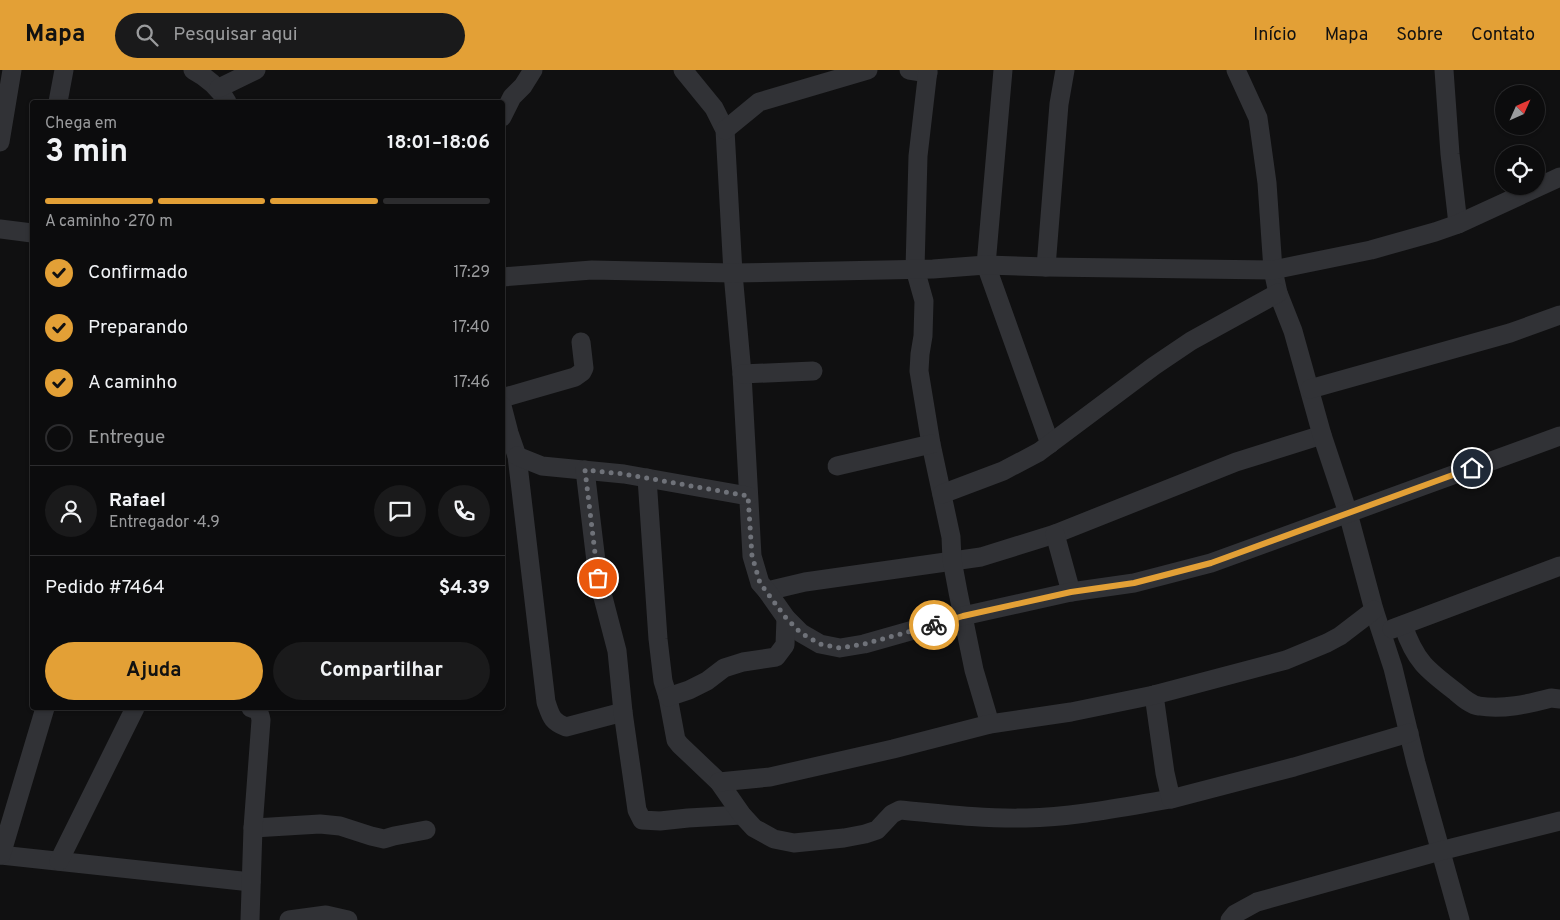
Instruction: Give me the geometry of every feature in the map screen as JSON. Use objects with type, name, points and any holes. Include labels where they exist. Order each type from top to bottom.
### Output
[{"type":"street","points":[[0,142],[12,70]]},
{"type":"street","points":[[58,100],[64,70]]},
{"type":"street","points":[[211,82],[256,70]]},
{"type":"street","points":[[505,111],[512,97],[524,86],[533,70]]},
{"type":"street","points":[[683,70],[714,108],[725,130],[733,273],[742,374],[752,556],[760,583],[786,618],[801,633],[820,644],[840,648],[871,642],[963,616],[1071,592],[1134,583],[1211,563],[1560,436]]},
{"type":"street","points":[[725,130],[759,102],[811,78],[868,70]]},
{"type":"street","points":[[909,70],[928,72],[918,156],[915,269],[924,301],[919,371],[931,444],[951,537],[952,560],[963,616],[974,670],[990,724]]},
{"type":"street","points":[[1003,70],[986,265],[1050,444]]},
{"type":"street","points":[[1046,267],[1059,104],[1065,70]]},
{"type":"street","points":[[1236,70],[1258,118],[1268,183],[1273,270],[1278,293],[1294,331],[1322,435],[1348,513],[1374,610],[1393,668],[1440,851],[1460,920]]},
{"type":"street","points":[[1444,70],[1450,154],[1458,224]]},
{"type":"street","points":[[505,277],[592,270],[733,273],[915,269],[986,265],[1273,270],[1371,250],[1435,232],[1458,224],[1560,177]]},
{"type":"street","points":[[0,229],[30,233]]},
{"type":"street","points":[[942,494],[1003,471],[1039,452],[1154,366],[1191,341],[1278,293]]},
{"type":"street","points":[[1310,389],[1510,333],[1560,315]]},
{"type":"street","points":[[505,397],[576,377],[584,368],[581,342]]},
{"type":"street","points":[[742,374],[813,371]]},
{"type":"street","points":[[505,418],[517,456],[546,702],[552,719],[566,727],[623,712]]},
{"type":"street","points":[[767,591],[804,582],[981,557],[1055,534],[1236,462],[1322,435]]},
{"type":"street","points":[[837,466],[931,444]]},
{"type":"street","points":[[517,456],[542,466],[624,474],[748,496]]},
{"type":"street","points":[[585,470],[598,578],[617,651],[623,712],[637,810],[642,820],[660,821],[742,815]]},
{"type":"street","points":[[647,478],[658,640],[663,681],[676,740],[686,752],[719,782],[742,815],[754,828],[774,839],[794,843],[865,834],[877,830],[892,814],[900,810],[1026,818],[1078,814],[1171,799],[1294,767],[1409,734]]},
{"type":"street","points":[[1055,534],[1071,592]]},
{"type":"street","points":[[1382,633],[1560,566]]},
{"type":"street","points":[[719,782],[770,777],[902,747],[990,724],[1071,712],[1154,695],[1286,660],[1327,643],[1374,610]]},
{"type":"street","points":[[668,697],[707,681],[724,668],[743,662],[776,657],[785,645],[786,618]]},
{"type":"street","points":[[1403,625],[1409,645],[1423,665],[1476,706],[1496,708],[1551,698],[1560,699]]},
{"type":"street","points":[[1154,695],[1165,772],[1171,799]]},
{"type":"street","points":[[44,710],[0,855],[251,882]]},
{"type":"street","points":[[59,861],[134,710]]},
{"type":"street","points":[[250,920],[253,828],[261,720],[260,713],[257,710]]},
{"type":"street","points":[[1230,920],[1235,914],[1257,902],[1440,851],[1560,821]]},
{"type":"street","points":[[253,828],[320,824],[340,826],[384,839],[426,830]]},
{"type":"street","points":[[289,920],[326,915],[348,920]]},
{"type":"way so far","points":[[598,578],[585,470],[624,474],[748,496],[752,556],[760,583],[786,618],[801,633],[820,644],[840,648],[864,644],[934,625]]},
{"type":"route","points":[[934,625],[963,616],[1071,592],[1134,583],[1211,563],[1472,468]]}]
